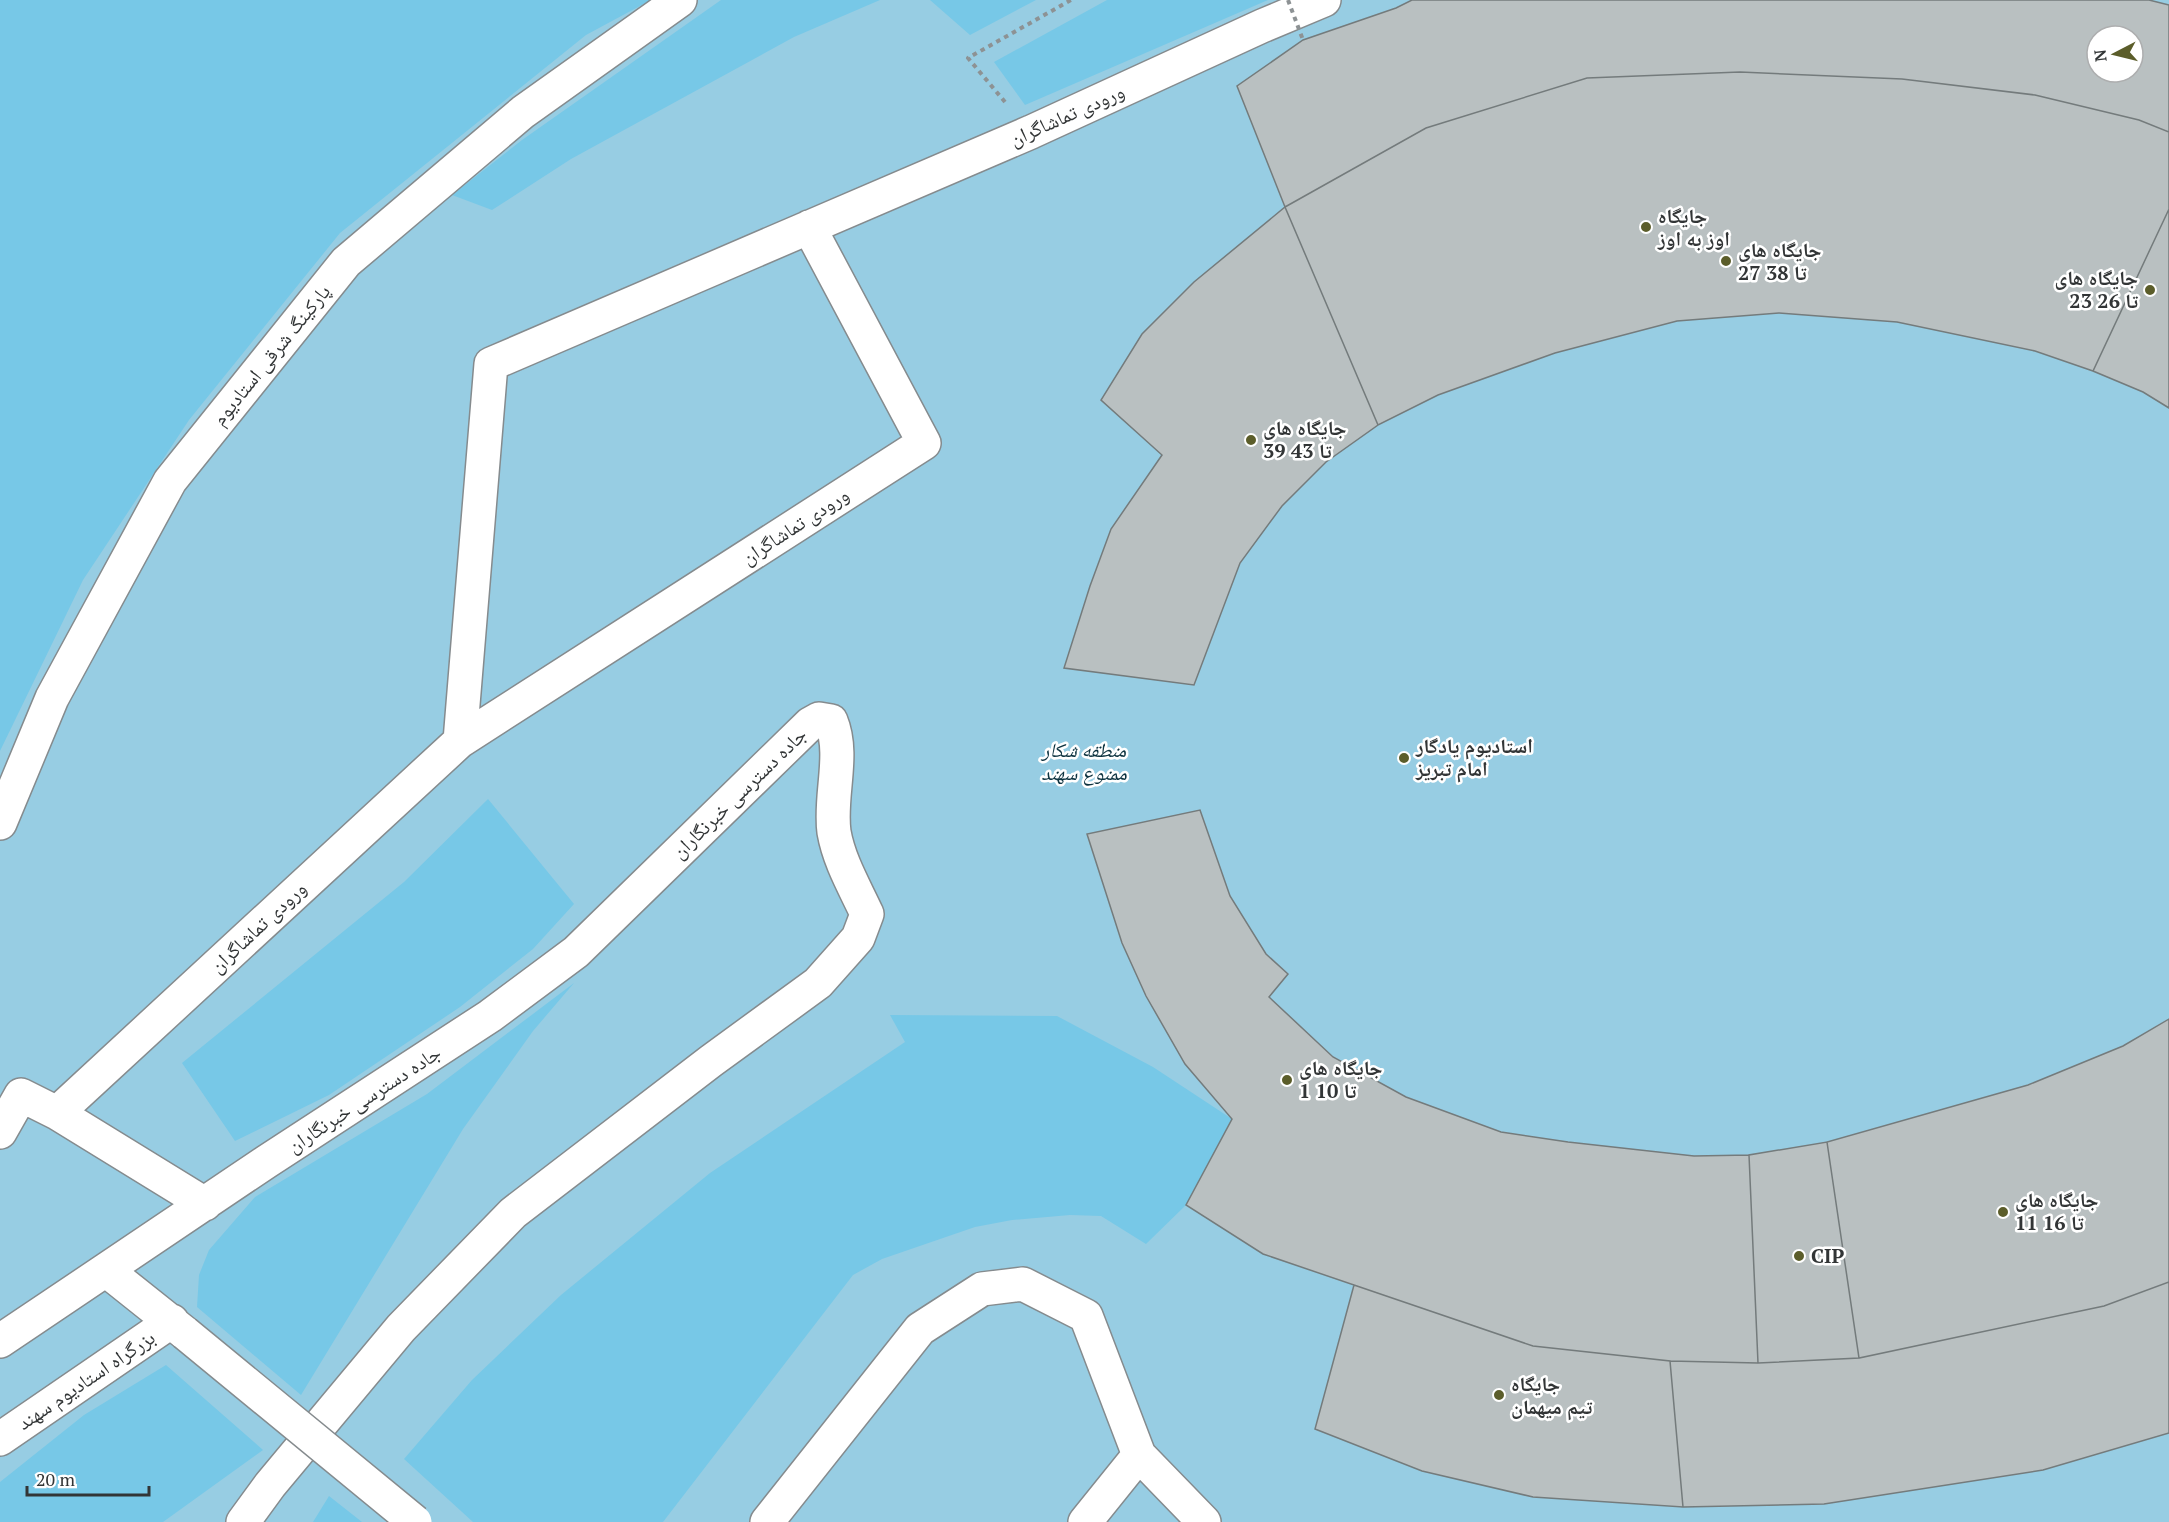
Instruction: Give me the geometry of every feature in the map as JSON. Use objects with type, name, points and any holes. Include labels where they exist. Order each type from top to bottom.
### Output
[{"type":"street","name":"پارکینگ شرقی استادیوم","points":[[0,823],[52,698],[170,481],[346,262],[524,112],[680,0]]},
{"type":"street","name":"ورودی تماشاگران","points":[[460,741],[491,364],[1031,132],[1324,0]]},
{"type":"street","name":"ورودی تماشاگران","points":[[57,1113],[460,741],[924,443],[809,227]]},
{"type":"street","name":"جاده دسترسی خبرنگاران","points":[[106,1270],[480,1022],[576,952],[810,724],[819,719],[831,721],[836,740],[832,799],[834,832],[841,858],[867,914],[858,938],[818,983],[711,1061],[513,1213],[401,1328],[270,1485],[243,1522]]},
{"type":"street","points":[[0,1132],[21,1095],[57,1113],[205,1204]]},
{"type":"street","points":[[0,1341],[106,1270],[179,1327],[415,1522]]},
{"type":"street","points":[[767,1522],[920,1329],[982,1289],[1023,1284],[1086,1316],[1139,1455],[1204,1522]]},
{"type":"street","name":"بزرگراه استادیوم سهند","points":[[0,1439],[179,1327]]},
{"type":"street","points":[[1085,1522],[1139,1455]]},
{"type":"path","points":[[1031,132],[968,58],[1071,0]]},
{"type":"path","points":[[1288,0],[1303,40]]},
{"type":"green space","name":"منطقه شکار ممنوع سهند","points":[[0,0],[2169,0],[2169,1522],[0,1522]]},
{"type":"shaded area","points":[[0,0],[651,0],[586,35],[340,233],[189,420],[83,580],[0,751]]},
{"type":"shaded area","points":[[721,0],[880,0],[794,37],[571,159],[492,210],[452,195],[522,140]]},
{"type":"shaded area","points":[[930,0],[1036,0],[970,35]]},
{"type":"shaded area","points":[[1107,0],[1268,0],[1025,105],[994,62]]},
{"type":"shaded area","points":[[488,799],[574,904],[533,949],[460,1007],[329,1095],[235,1141],[182,1063],[404,882]]},
{"type":"shaded area","points":[[574,983],[533,1031],[463,1129],[301,1395],[197,1307],[199,1275],[209,1250],[255,1197],[427,1094]]},
{"type":"shaded area","points":[[890,1015],[1057,1016],[1153,1067],[1232,1119],[1186,1205],[1146,1244],[1101,1216],[1070,1215],[1012,1220],[975,1227],[882,1259],[853,1275],[663,1522],[473,1522],[404,1459],[472,1380],[561,1295],[710,1173],[905,1042]]},
{"type":"shaded area","points":[[166,1365],[263,1450],[163,1522],[0,1522],[0,1482],[84,1415]]},
{"type":"shaded area","points":[[329,1496],[362,1522],[313,1522]]},
{"type":"building","points":[[1412,0],[2149,0],[2169,5],[2169,132],[2139,120],[2035,95],[1902,79],[1740,72],[1587,78],[1426,128],[1285,207],[1237,86],[1303,40],[1396,8]]},
{"type":"building","name":"جایگاه های 27 تا 38","points":[[1740,72],[1902,79],[2035,95],[2139,120],[2169,132],[2169,209],[2093,371],[2035,351],[1897,322],[1779,313],[1677,321],[1555,353],[1438,395],[1378,425],[1285,207],[1426,128],[1587,78]]},
{"type":"building","name":"جایگاه های 39 تا 43","points":[[1285,207],[1378,425],[1326,462],[1282,506],[1240,563],[1194,685],[1064,668],[1111,529],[1162,455],[1101,400],[1142,334],[1194,282]]},
{"type":"building","name":"جایگاه های 23 تا 26","points":[[2169,209],[2169,408],[2143,392],[2093,371]]},
{"type":"building","name":"جایگاه های 1 تا 10","points":[[1200,810],[1230,896],[1266,954],[1288,974],[1269,997],[1333,1057],[1406,1097],[1501,1132],[1694,1156],[1749,1155],[1758,1363],[1670,1361],[1533,1346],[1263,1254],[1186,1205],[1232,1119],[1185,1064],[1146,996],[1122,943],[1087,834]]},
{"type":"building","name":"جایگاه های 11 تا 16","points":[[2169,1019],[2169,1282],[2104,1306],[1859,1358],[1827,1142],[2028,1085],[2123,1046]]},
{"type":"building","name":"CIP","points":[[1827,1142],[1859,1358],[1758,1363],[1749,1155]]},
{"type":"building","points":[[2169,1282],[2169,1433],[2043,1470],[1824,1504],[1683,1507],[1670,1361],[1758,1363],[1859,1358],[2104,1306]]},
{"type":"building","name":"جایگاه تیم میهمان","points":[[1354,1285],[1533,1346],[1670,1361],[1683,1507],[1533,1497],[1422,1471],[1315,1429]]},
{"type":"place","name":"جایگاه اوز به اوز","points":[[1646,227]]},
{"type":"place","name":"جایگاه های 27 تا 38","points":[[1726,261]]},
{"type":"place","name":"جایگاه های 23 تا 26","points":[[2150,290]]},
{"type":"place","name":"جایگاه های 39 تا 43","points":[[1251,440]]},
{"type":"place","name":"استادیوم یادگار امام تبریز","points":[[1404,758]]},
{"type":"place","name":"جایگاه های 1 تا 10","points":[[1287,1080]]},
{"type":"place","name":"جایگاه های 11 تا 16","points":[[2003,1212]]},
{"type":"place","name":"CIP","points":[[1799,1256]]},
{"type":"place","name":"جایگاه تیم میهمان","points":[[1499,1395]]}]
